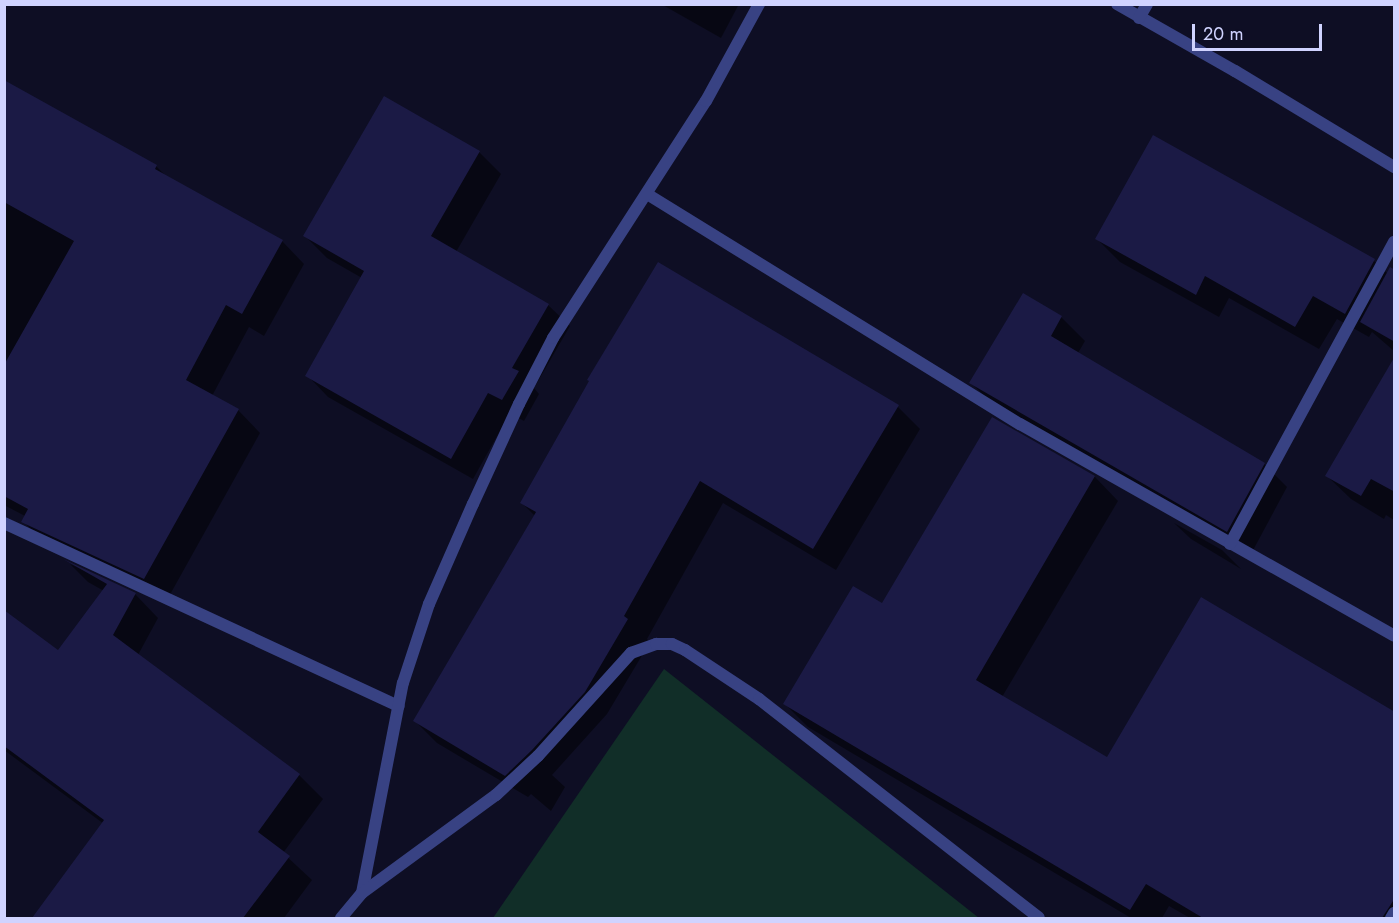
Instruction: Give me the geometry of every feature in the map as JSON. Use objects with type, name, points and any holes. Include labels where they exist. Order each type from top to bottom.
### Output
[{"type":"street","points":[[362,893],[399,706],[411,657],[429,604],[519,404],[553,338],[706,101],[759,4]]},
{"type":"street","points":[[1117,4],[1235,71],[1395,167]]},
{"type":"street","points":[[1139,18],[1147,4]]},
{"type":"street","points":[[647,194],[1020,424],[1395,636]]},
{"type":"street","points":[[1230,544],[1395,242]]},
{"type":"street","points":[[4,523],[399,706]]},
{"type":"street","points":[[341,918],[362,893],[496,795],[537,756],[631,653],[645,646],[672,644],[717,669],[759,699],[1039,918]]},
{"type":"street","points":[[1391,918],[1395,912]]},
{"type":"green space","points":[[664,669],[979,918],[493,918]]},
{"type":"building","points":[[4,80],[157,165],[155,169],[283,240],[242,314],[226,305],[186,380],[239,409],[144,579],[21,522],[28,509],[4,496],[4,365],[74,241],[4,202]]},
{"type":"building","points":[[384,96],[480,151],[431,236],[549,304],[512,368],[519,371],[502,400],[488,393],[451,459],[305,376],[364,271],[303,236]]},
{"type":"building","points":[[1153,135],[1375,259],[1345,314],[1313,296],[1295,327],[1205,276],[1196,295],[1095,239]]},
{"type":"building","points":[[658,262],[899,405],[813,549],[700,481],[624,616],[628,619],[585,692],[505,776],[413,721],[536,512],[520,503],[589,381],[587,380]]},
{"type":"building","points":[[1390,267],[1395,270],[1395,342],[1360,322]]},
{"type":"building","points":[[1023,293],[1062,316],[1051,336],[1265,463],[1227,532],[969,383]]},
{"type":"building","points":[[1395,356],[1395,492],[1371,479],[1361,496],[1325,476]]},
{"type":"building","points":[[992,417],[1095,476],[976,680],[1107,757],[1201,597],[1395,712],[1395,898],[1382,918],[1203,918],[1146,884],[1130,910],[783,704],[853,586],[882,603]]},
{"type":"building","points":[[63,559],[136,593],[113,635],[300,774],[258,832],[290,856],[243,918],[32,918],[104,820],[4,746],[4,610],[58,650],[107,584]]}]
